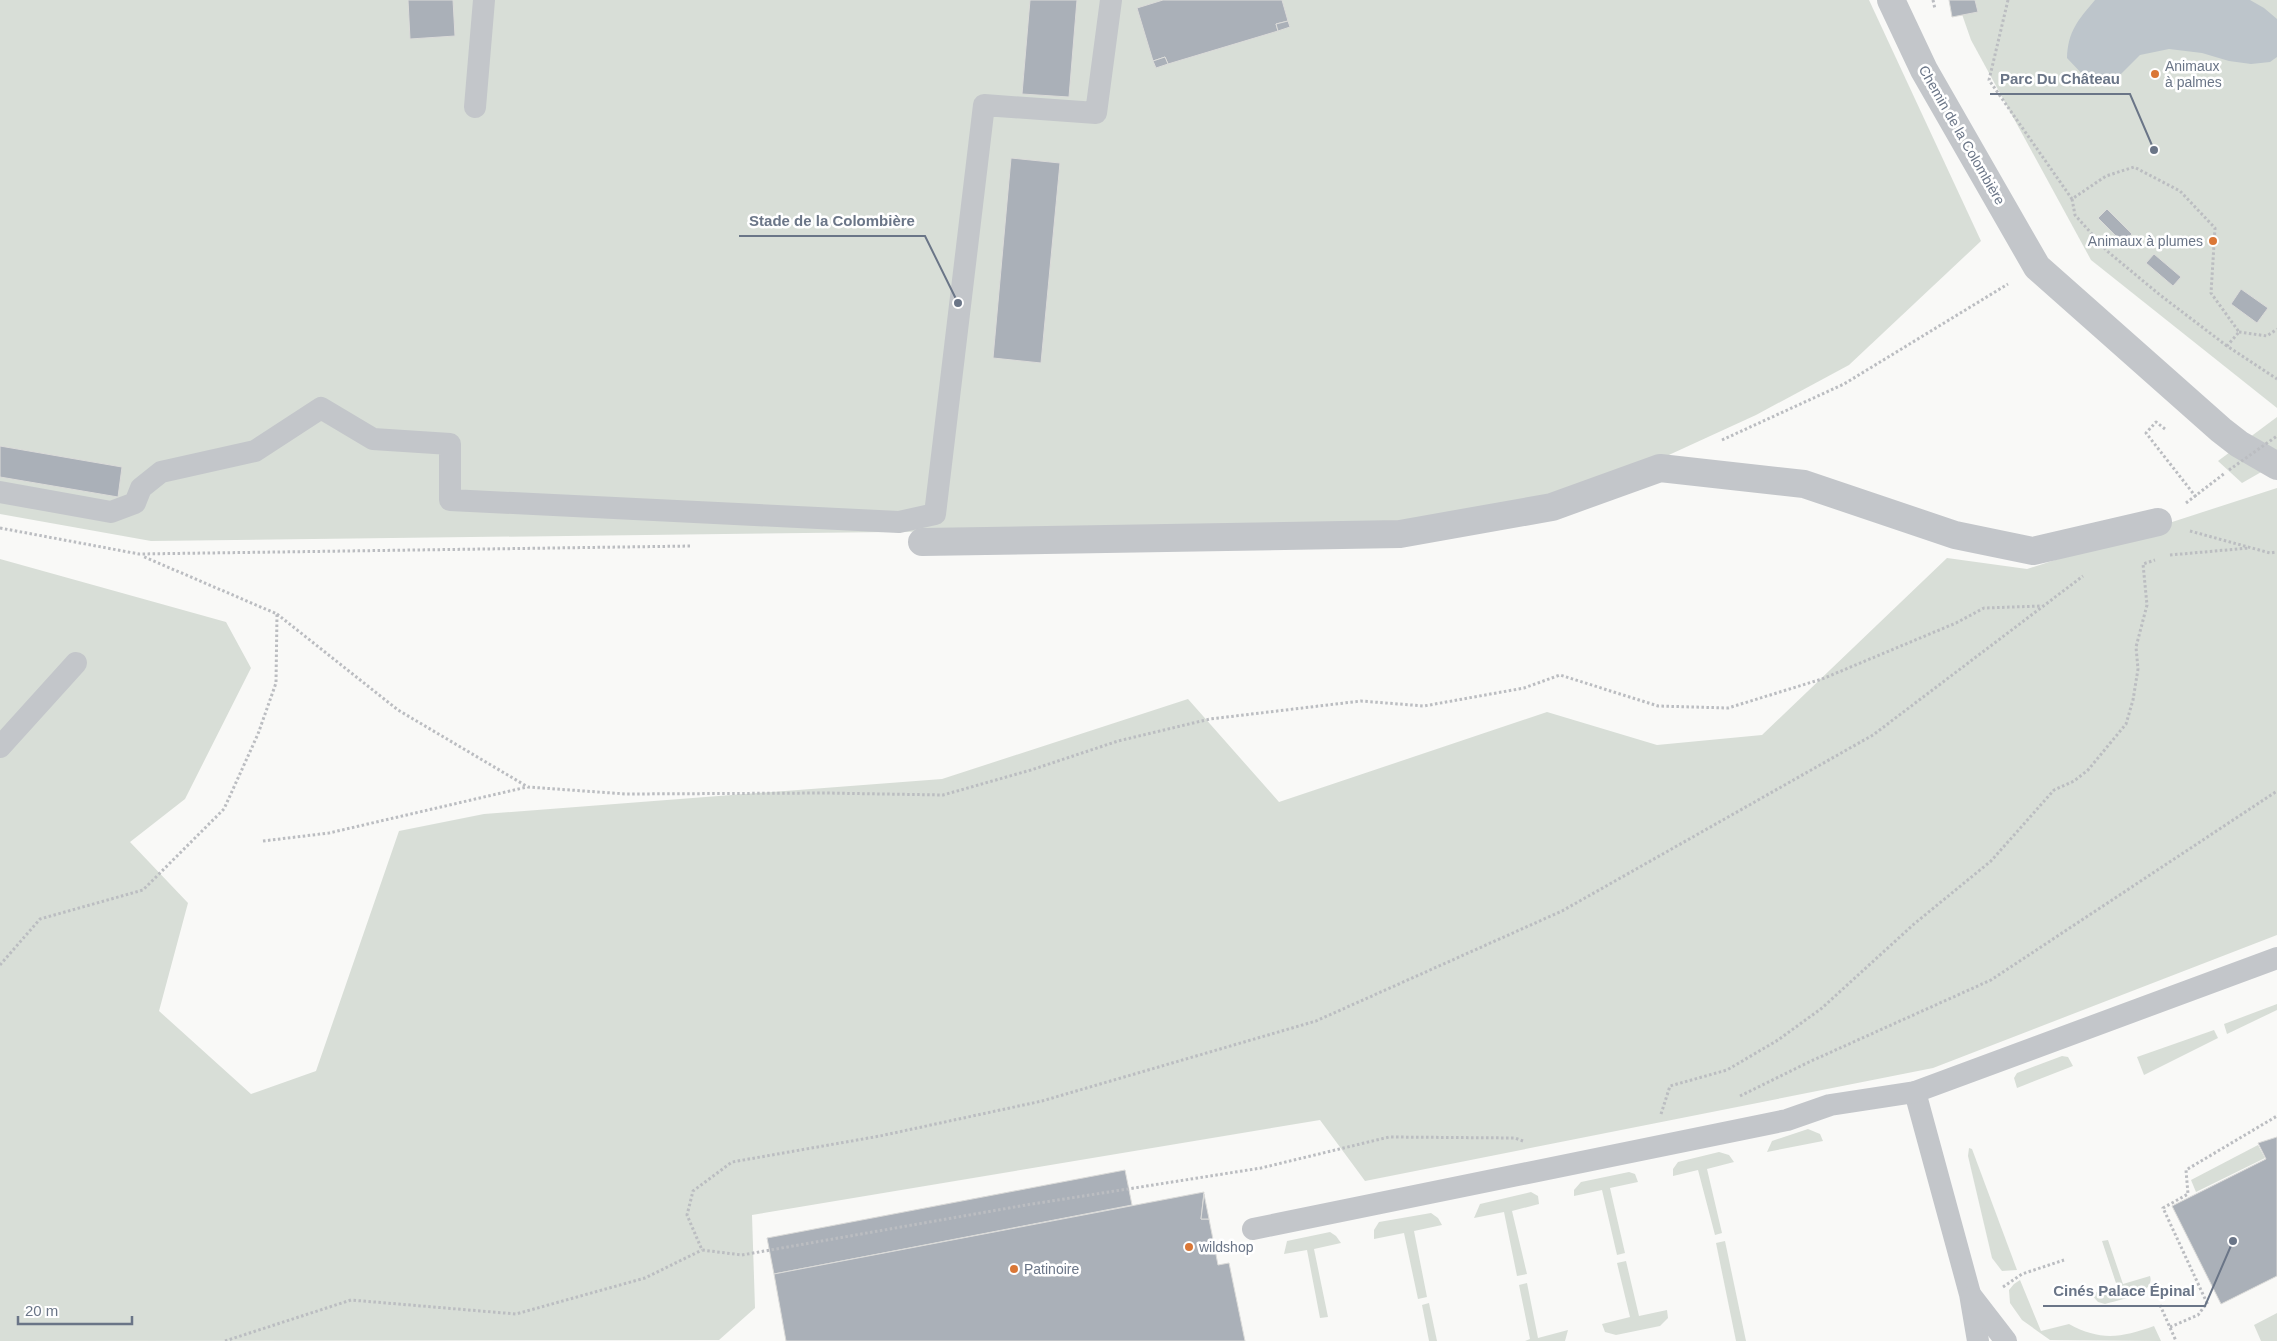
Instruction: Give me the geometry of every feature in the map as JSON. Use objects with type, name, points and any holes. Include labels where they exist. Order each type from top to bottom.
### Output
[{"type":"street","name":"Chemin de la Colombière","points":[[1891,0],[1924,70],[2037,267],[2221,430],[2239,444],[2277,466]]},
{"type":"street","points":[[2221,430],[2248,438],[2277,456]]},
{"type":"street","points":[[922,542],[1400,534],[1552,507],[1660,468],[1804,484],[1955,535],[2032,552],[2158,522]]},
{"type":"lane","points":[[474,107],[484,0]]},
{"type":"lane","points":[[0,492],[112,512],[135,503],[141,488],[161,472],[255,451],[321,408],[373,439],[450,444],[450,500],[899,522],[935,514],[984,105],[1096,113],[1111,0]]},
{"type":"lane","points":[[0,747],[76,663]]},
{"type":"lane","points":[[1253,1229],[1787,1120],[1830,1105],[1916,1092],[2277,958]]},
{"type":"lane","points":[[1916,1092],[1970,1294],[1978,1341]]},
{"type":"lane","points":[[1970,1294],[2006,1341]]},
{"type":"path","points":[[2008,0],[1989,80],[2072,199],[2076,215],[2107,251],[2160,295],[2227,346],[2277,379]]},
{"type":"path","points":[[2072,199],[2106,176],[2134,167],[2180,191],[2214,228],[2211,294],[2239,332],[2267,336],[2277,329]]},
{"type":"path","points":[[1713,444],[1844,384],[2037,267]]},
{"type":"path","points":[[2227,346],[2239,332]]},
{"type":"path","points":[[2171,434],[2156,422],[2146,433],[2196,497],[2222,475],[2215,469]]},
{"type":"path","points":[[2229,470],[2277,436]]},
{"type":"path","points":[[2158,522],[2249,548],[2270,553],[2277,552]]},
{"type":"path","points":[[0,528],[139,554],[694,546]]},
{"type":"path","points":[[2168,555],[2249,548]]},
{"type":"path","points":[[139,554],[277,614],[398,710],[528,787]]},
{"type":"path","points":[[1659,1147],[1658,1129],[1670,1086],[1727,1070],[1778,1040],[1822,1008],[1914,924],[1991,861],[2054,790],[2074,781],[2088,770],[2126,724],[2133,700],[2138,669],[2136,647],[2146,606],[2143,564],[2160,558]]},
{"type":"path","points":[[702,1250],[687,1215],[693,1191],[732,1162],[880,1136],[1042,1101],[1316,1021],[1562,911],[1874,735],[2089,572]]},
{"type":"path","points":[[263,841],[329,833],[528,787],[626,794],[825,793],[943,795],[1031,770],[1118,741],[1210,719],[1361,701],[1424,706],[1524,688],[1560,675],[1658,706],[1728,708],[1822,679],[1956,623],[1984,608],[2042,606]]},
{"type":"path","points":[[0,965],[40,919],[143,890],[224,809],[258,734],[276,683],[277,614]]},
{"type":"path","points":[[1738,1096],[1991,980],[2277,791]]},
{"type":"path","points":[[2170,1327],[2198,1315],[2207,1303],[2163,1208],[2188,1194],[2186,1170],[2277,1116]]},
{"type":"path","points":[[225,1341],[351,1300],[516,1314],[645,1278],[702,1250],[742,1255],[1026,1205],[1261,1168],[1389,1137],[1515,1138],[1524,1142]]},
{"type":"path","points":[[2000,1288],[2022,1274],[2064,1260]]},
{"type":"path","points":[[2160,1304],[2176,1341]]},
{"type":"shaded area","points":[[0,0],[1869,0],[1981,241],[1849,365],[1756,415],[1599,487],[1375,526],[151,541],[0,514]]},
{"type":"shaded area","points":[[1957,0],[2277,0],[2277,408],[2091,260],[1971,40]]},
{"type":"shaded area","points":[[2095,0],[2250,0],[2264,8],[2277,19],[2277,57],[2270,62],[2251,64],[2229,61],[2202,53],[2169,49],[2140,55],[2110,85],[2085,77],[2067,58],[2069,40],[2075,26]]},
{"type":"shaded area","points":[[2277,417],[2277,463],[2242,483],[2218,461]]},
{"type":"shaded area","points":[[2277,488],[2277,935],[1933,1068],[1365,1181],[1320,1120],[752,1215],[755,1308],[719,1340],[0,1341],[0,559],[226,622],[251,668],[185,799],[130,842],[188,903],[159,1011],[251,1094],[316,1071],[399,831],[484,814],[942,779],[1188,699],[1279,802],[1547,712],[1657,745],[1762,735],[1947,558],[2027,569]]},
{"type":"shaded area","points":[[2277,1004],[2277,1010],[2227,1034],[2224,1024]]},
{"type":"shaded area","points":[[2214,1030],[2218,1038],[2144,1075],[2137,1057]]},
{"type":"shaded area","points":[[2062,1056],[2068,1057],[2073,1066],[2017,1088],[2014,1078],[2017,1073]]},
{"type":"shaded area","points":[[1808,1129],[1820,1134],[1823,1141],[1767,1152],[1772,1141]]},
{"type":"shaded area","points":[[2258,1145],[2265,1158],[2196,1192],[2191,1180]]},
{"type":"shaded area","points":[[1969,1148],[1972,1149],[2017,1270],[2002,1271],[1992,1258],[1968,1156]]},
{"type":"shaded area","points":[[1719,1152],[1729,1155],[1734,1162],[1707,1169],[1722,1233],[1715,1235],[1698,1170],[1673,1176],[1673,1169],[1678,1162]]},
{"type":"shaded area","points":[[1629,1172],[1635,1174],[1638,1182],[1610,1188],[1625,1253],[1617,1255],[1602,1190],[1574,1196],[1574,1190],[1581,1182]]},
{"type":"shaded area","points":[[1531,1192],[1538,1196],[1539,1204],[1512,1211],[1527,1274],[1517,1276],[1504,1212],[1474,1218],[1480,1204]]},
{"type":"shaded area","points":[[1431,1213],[1438,1218],[1442,1225],[1414,1231],[1427,1297],[1418,1299],[1404,1233],[1374,1239],[1374,1230],[1379,1222]]},
{"type":"shaded area","points":[[1330,1232],[1341,1243],[1314,1249],[1328,1317],[1320,1318],[1307,1250],[1284,1254],[1287,1241]]},
{"type":"shaded area","points":[[2108,1240],[2123,1284],[2150,1276],[2150,1282],[2142,1292],[2105,1304],[2098,1302],[2091,1294],[2117,1286],[2102,1241]]},
{"type":"shaded area","points":[[1725,1241],[1746,1341],[1736,1341],[1716,1243]]},
{"type":"shaded area","points":[[1626,1261],[1639,1316],[1667,1310],[1668,1318],[1660,1326],[1616,1335],[1605,1332],[1602,1324],[1630,1317],[1617,1263]]},
{"type":"shaded area","points":[[2020,1280],[2041,1331],[2069,1324],[2091,1333],[2111,1336],[2131,1333],[2154,1326],[2161,1341],[2050,1340],[2022,1320],[2010,1303],[2009,1290]]},
{"type":"shaded area","points":[[1527,1283],[1538,1338],[1568,1330],[1565,1341],[1525,1341],[1530,1339],[1519,1285]]},
{"type":"shaded area","points":[[1429,1303],[1437,1341],[1429,1341],[1422,1305]]},
{"type":"shaded area","points":[[2277,1313],[2277,1341],[2261,1341],[2254,1325]]},
{"type":"building","points":[[408,0],[453,0],[455,36],[410,39]]},
{"type":"building","points":[[1030,0],[1077,0],[1069,97],[1022,94]]},
{"type":"building","points":[[1163,0],[1282,0],[1288,21],[1276,24],[1278,31],[1168,64],[1165,57],[1153,61],[1137,8]]},
{"type":"building","points":[[1949,0],[1975,0],[1978,12],[1952,17]]},
{"type":"building","points":[[1288,21],[1290,27],[1278,31],[1276,24]]},
{"type":"building","points":[[1165,57],[1168,64],[1156,68],[1153,61]]},
{"type":"building","points":[[1011,158],[1060,163],[1041,363],[993,358]]},
{"type":"building","points":[[2107,209],[2132,234],[2123,243],[2098,218]]},
{"type":"building","points":[[2154,254],[2181,277],[2173,286],[2146,263]]},
{"type":"building","points":[[2241,289],[2268,308],[2257,323],[2231,304]]},
{"type":"building","points":[[0,446],[122,467],[118,497],[0,477]]},
{"type":"building","points":[[2277,1137],[2277,1276],[2221,1304],[2172,1206],[2266,1159],[2258,1143]]},
{"type":"building","points":[[1125,1170],[1132,1205],[774,1274],[767,1238]]},
{"type":"building","name":"Patinoire","points":[[1204,1192],[1201,1219],[1209,1219],[1218,1265],[1229,1263],[1245,1341],[786,1341],[774,1274]]},
{"type":"building","points":[[1204,1194],[1209,1219],[1201,1219]]},
{"type":"place","name":"Animaux à palmes","points":[[2155,74]]},
{"type":"place","name":"Parc Du Château","points":[[2154,150]]},
{"type":"place","name":"Animaux à plumes","points":[[2213,241]]},
{"type":"place","name":"Stade de la Colombière","points":[[958,303]]},
{"type":"place","name":"Cinés Palace Épinal","points":[[2233,1241]]},
{"type":"place","name":"wildshop","points":[[1189,1247]]},
{"type":"place","name":"Patinoire","points":[[1014,1269]]}]
